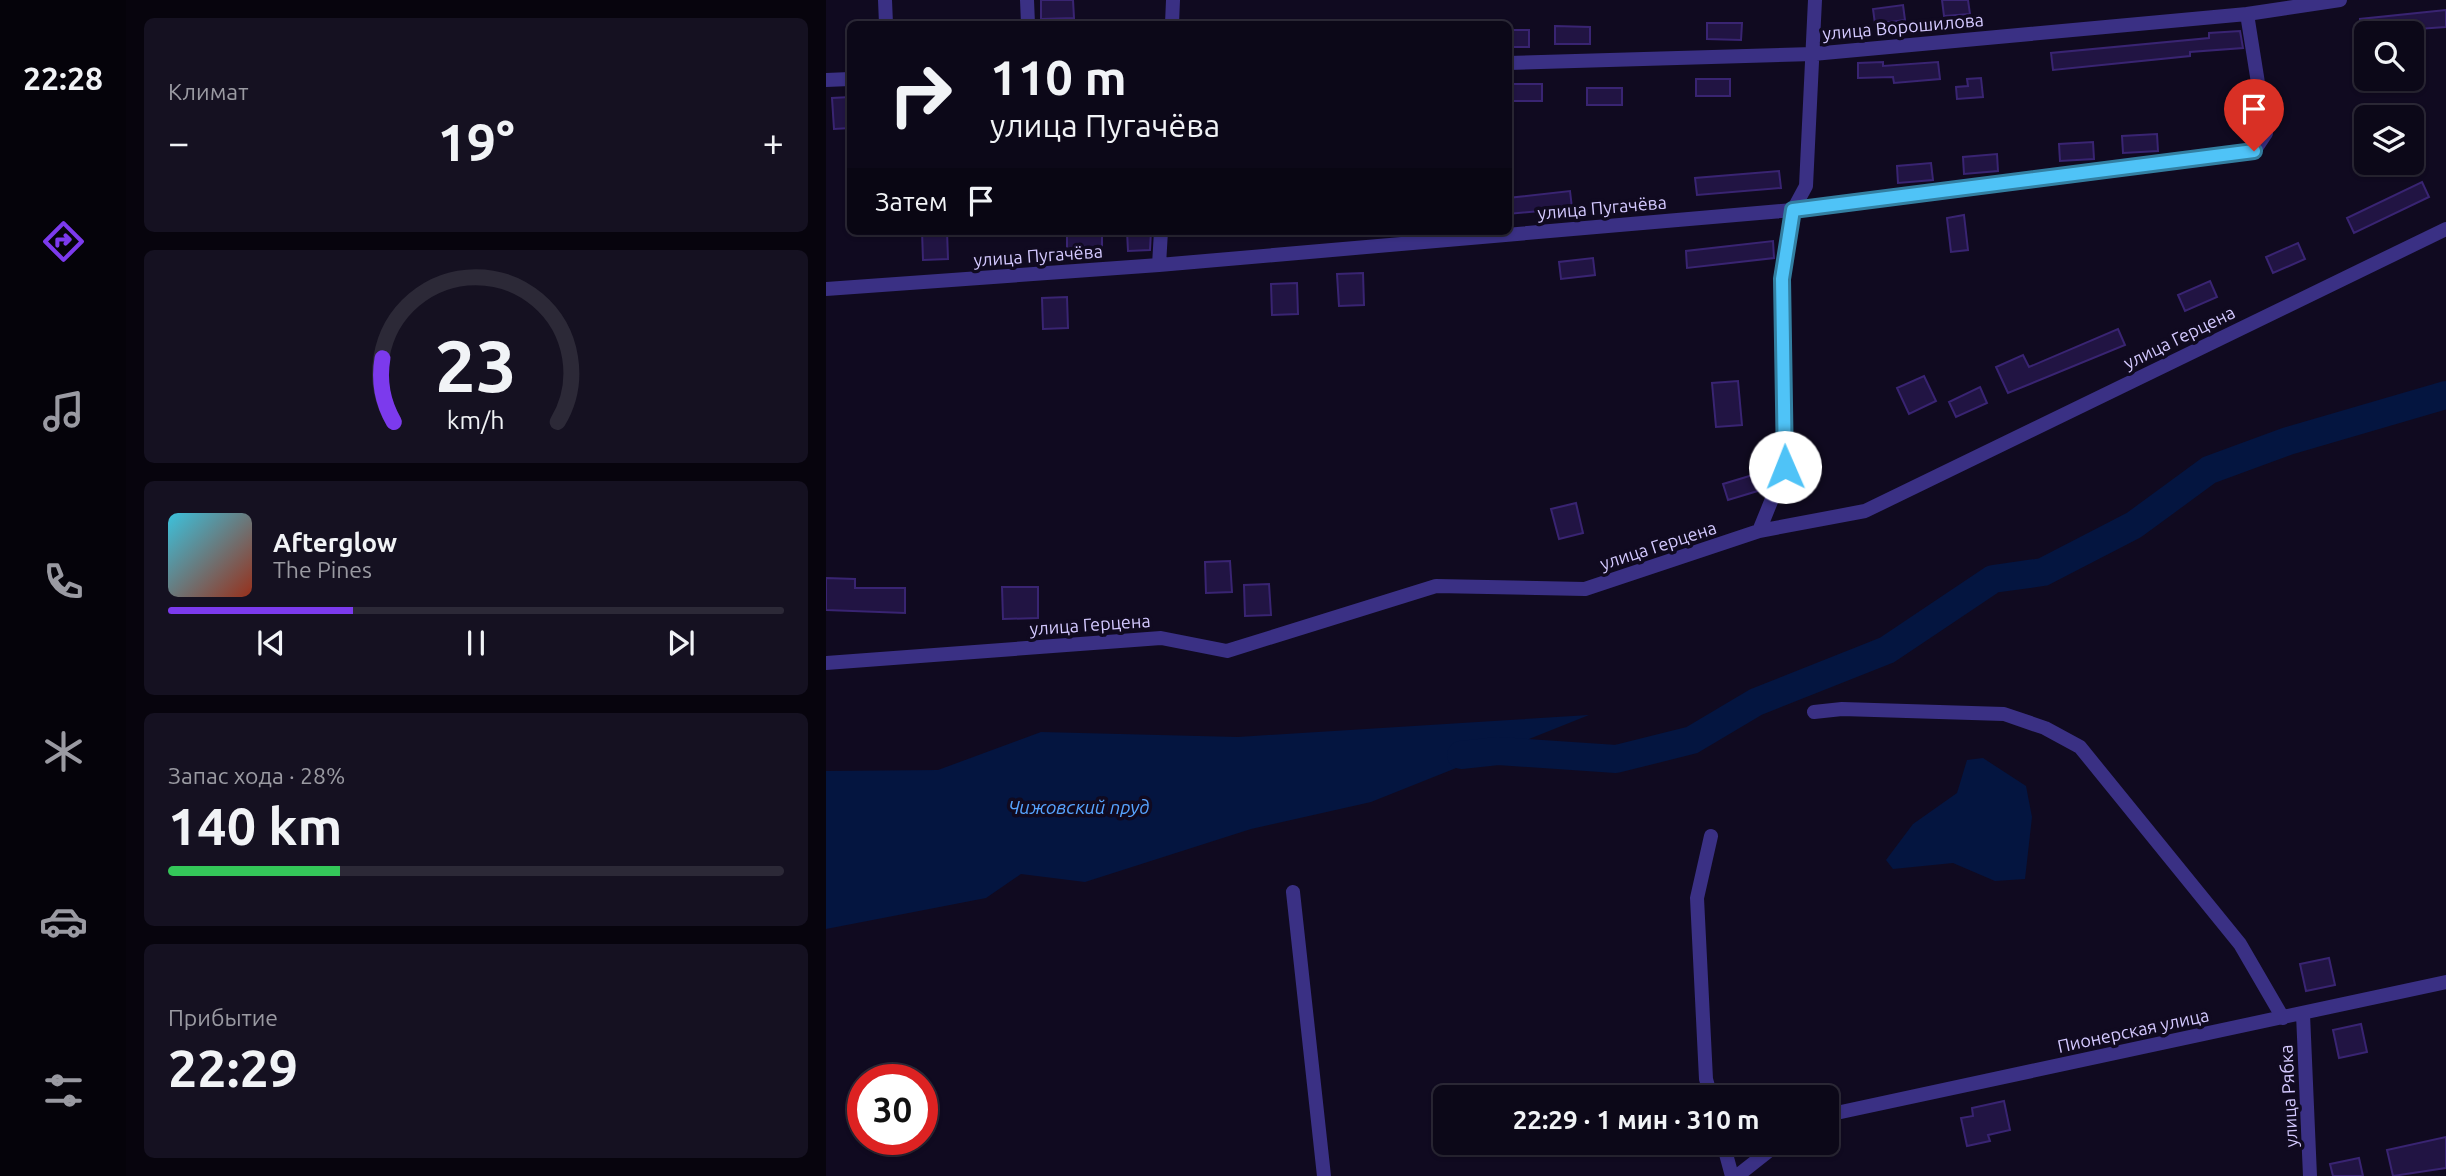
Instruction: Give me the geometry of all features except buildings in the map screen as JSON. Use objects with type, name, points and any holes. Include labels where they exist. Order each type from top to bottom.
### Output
[{"type":"street","points":[[885,0],[886,21]]},
{"type":"street","points":[[1027,0],[1028,21]]},
{"type":"street","points":[[1172,21],[1173,0]]},
{"type":"street","points":[[1759,531],[1785,467],[1782,279],[1793,210],[1805,186],[1815,0]]},
{"type":"street","name":"улица Ворошилова","points":[[1512,63],[1813,54],[2247,14],[2340,0]]},
{"type":"street","name":"улица Пугачёва","points":[[1512,234],[1793,210],[2254,151],[2266,133],[2247,14]]},
{"type":"street","points":[[826,80],[847,79]]},
{"type":"street","name":"улица Герцена","points":[[826,663],[1161,638],[1227,651],[1436,586],[1585,589],[1759,531],[1865,511],[2446,229]]},
{"type":"street","points":[[1159,265],[1161,235]]},
{"type":"street","name":"улица Пугачёва","points":[[826,289],[1159,265],[1505,235]]},
{"type":"street","points":[[1814,712],[1842,709],[2004,714],[2045,728],[2081,747],[2241,944],[2283,1018]]},
{"type":"street","points":[[1708,1085],[1697,898],[1711,836]]},
{"type":"street","points":[[1293,892],[1324,1176]]},
{"type":"street","name":"Пионерская улица","points":[[1839,1112],[2446,982]]},
{"type":"street","name":"улица Рябка","points":[[2303,1014],[2310,1176]]},
{"type":"street","points":[[1727,1155],[1735,1176],[1763,1155]]},
{"type":"water","name":"Чижовский пруд","points":[[1589,715],[1371,802],[1251,829],[1085,882],[1021,874],[986,898],[826,929],[826,771],[938,770],[1041,732],[1238,737]]},
{"type":"water","points":[[1983,758],[2026,786],[2032,817],[2025,879],[1995,881],[1953,863],[1893,869],[1886,860],[1913,824],[1957,793],[1967,760]]},
{"type":"waterway","points":[[1461,755],[1498,751],[1616,759],[1692,740],[1756,702],[1887,650],[1993,579],[2043,572],[2134,525],[2209,470],[2288,441],[2446,395]]},
{"type":"route","points":[[1785,467],[1782,279],[1793,210],[2254,151]]}]
